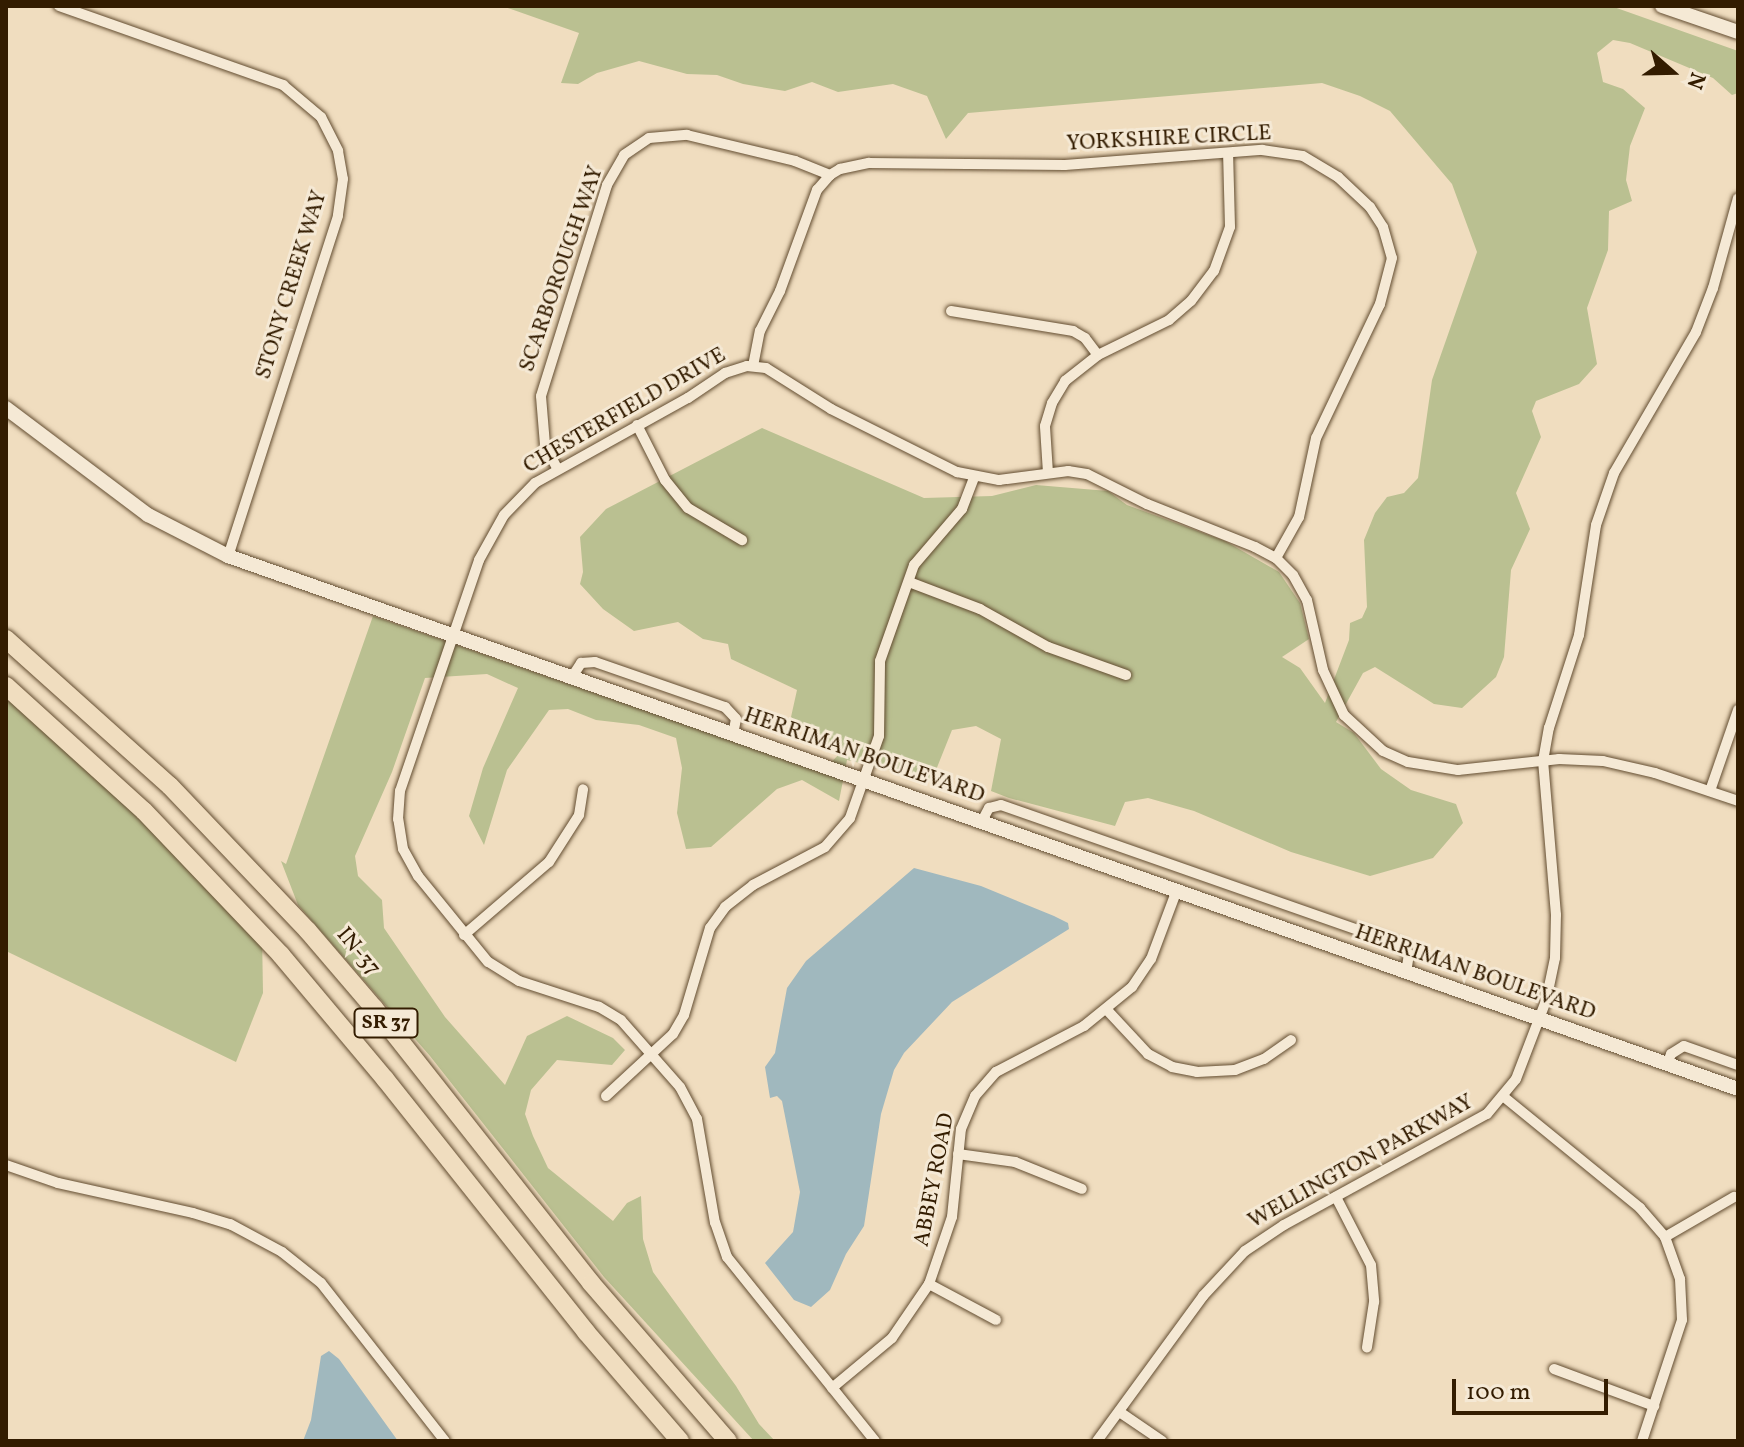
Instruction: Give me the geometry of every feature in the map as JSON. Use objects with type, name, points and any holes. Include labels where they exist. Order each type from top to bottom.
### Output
[{"type":"highway","name":"IN-37","points":[[6,639],[170,786],[308,931],[374,1008],[591,1283],[728,1441]]},
{"type":"highway","name":"SR 37","points":[[6,686],[154,821],[304,980],[586,1332],[680,1441]]},
{"type":"street","name":"STONY CREEK WAY","points":[[59,6],[283,85],[321,117],[338,151],[343,179],[338,216],[228,556]]},
{"type":"street","points":[[1662,6],[1738,32]]},
{"type":"street","name":"SCARBOROUGH WAY","points":[[557,468],[545,445],[541,396],[607,185],[624,155],[649,138],[687,135],[785,159],[830,175]]},
{"type":"street","name":"YORKSHIRE CIRCLE","points":[[830,175],[869,163],[1065,165],[1278,151],[1303,156],[1325,168],[1378,217],[1391,251],[1391,269],[1380,304],[1321,423],[1299,517],[1276,558]]},
{"type":"street","points":[[1048,473],[1045,440],[1052,403],[1065,381],[1098,355],[1169,320],[1207,282],[1224,251],[1230,227],[1228,153]]},
{"type":"street","points":[[753,366],[760,331],[780,291],[817,190],[830,175]]},
{"type":"street","name":"WELLINGTON PARKWAY","points":[[1097,1441],[1121,1413],[1224,1270],[1263,1238],[1487,1114],[1504,1097],[1520,1070],[1551,979],[1557,936],[1543,761],[1549,728],[1579,635],[1596,525],[1608,486],[1696,332],[1713,288],[1738,198]]},
{"type":"street","points":[[951,311],[1073,331],[1085,338],[1098,355]]},
{"type":"street","name":"CHESTERFIELD DRIVE","points":[[454,635],[493,532],[521,495],[557,468],[688,398],[725,373],[753,366],[781,375],[831,409],[974,477],[1014,480],[1068,471],[1097,478],[1147,504],[1276,558],[1293,575],[1307,600],[1331,692],[1344,715],[1374,744],[1408,762],[1441,769],[1559,759],[1625,765],[1738,801]]},
{"type":"street","name":"HERRIMAN BOULEVARD","points":[[6,408],[148,515],[181,535],[228,556],[1738,1089]]},
{"type":"street","points":[[637,425],[665,480],[688,508],[742,540]]},
{"type":"street","points":[[606,1096],[653,1055],[679,1025],[704,943],[716,918],[734,897],[825,847],[850,818],[880,729],[878,670],[909,582],[918,558],[962,509],[974,477]]},
{"type":"street","points":[[909,582],[980,609],[1048,647],[1126,675]]},
{"type":"street","points":[[454,635],[403,781],[398,819],[408,860],[488,962],[510,977],[610,1013],[630,1027],[680,1087],[697,1119],[715,1223],[727,1257],[875,1441]]},
{"type":"street","points":[[572,677],[581,663],[595,662],[711,702],[735,715],[733,734]]},
{"type":"street","points":[[1710,791],[1738,710]]},
{"type":"street","points":[[464,935],[523,888],[549,862],[575,825],[583,789]]},
{"type":"street","points":[[982,821],[989,808],[1001,805],[1341,925],[1405,948],[1410,961],[1406,972]]},
{"type":"street","name":"ABBEY ROAD","points":[[832,1388],[892,1338],[929,1284],[952,1217],[965,1115],[988,1080],[1015,1060],[1084,1026],[1132,987],[1151,959],[1177,890]]},
{"type":"street","points":[[1107,1010],[1148,1054],[1183,1070],[1235,1070],[1264,1059],[1291,1040]]},
{"type":"street","points":[[1667,1064],[1671,1054],[1684,1046],[1738,1065]]},
{"type":"street","points":[[1504,1097],[1640,1208],[1665,1237],[1680,1279],[1683,1306],[1677,1341],[1642,1441]]},
{"type":"street","points":[[958,1154],[1015,1162],[1082,1189]]},
{"type":"street","points":[[6,1165],[58,1183],[230,1224],[282,1252],[321,1283],[445,1441]]},
{"type":"street","points":[[1336,1197],[1371,1265],[1374,1302],[1367,1347]]},
{"type":"street","points":[[1665,1237],[1734,1197]]},
{"type":"street","points":[[929,1284],[996,1320]]},
{"type":"street","points":[[1554,1369],[1654,1406]]},
{"type":"street","points":[[1121,1413],[1162,1441]]},
{"type":"green space","points":[[502,6],[1611,6],[1738,51],[1738,93],[1732,95],[1713,78],[1630,43],[1613,40],[1597,53],[1603,82],[1623,89],[1645,108],[1630,146],[1626,180],[1632,201],[1609,211],[1608,250],[1587,308],[1597,364],[1579,384],[1536,401],[1532,411],[1541,437],[1516,493],[1530,529],[1511,570],[1504,657],[1496,677],[1462,708],[1434,704],[1375,667],[1363,673],[1336,722],[1354,733],[1381,769],[1411,790],[1456,804],[1463,823],[1433,858],[1370,876],[1291,852],[1194,811],[1148,798],[1125,802],[1115,826],[1009,798],[991,791],[1001,739],[976,726],[952,730],[932,780],[847,760],[839,801],[802,780],[777,789],[711,847],[686,849],[677,813],[682,768],[676,738],[639,725],[596,720],[568,709],[549,710],[507,770],[484,845],[469,816],[483,768],[518,688],[487,674],[425,678],[392,772],[355,856],[358,876],[382,900],[384,928],[445,1017],[505,1085],[527,1036],[567,1016],[613,1038],[625,1050],[612,1065],[557,1060],[531,1090],[525,1114],[533,1136],[548,1168],[613,1221],[627,1203],[641,1196],[643,1239],[653,1272],[736,1386],[759,1424],[775,1441],[754,1441],[604,1277],[430,1056],[298,905],[281,861],[286,864],[373,616],[822,772],[842,751],[812,741],[791,717],[797,690],[731,659],[728,644],[703,639],[678,622],[634,631],[603,609],[580,584],[583,572],[580,537],[606,509],[762,428],[924,498],[992,496],[1036,485],[1108,491],[1127,505],[1225,541],[1279,572],[1300,603],[1309,639],[1282,657],[1300,668],[1325,703],[1349,640],[1350,623],[1362,618],[1367,607],[1364,540],[1375,513],[1387,497],[1404,493],[1418,478],[1432,380],[1477,252],[1452,184],[1390,111],[1360,96],[1322,83],[968,113],[946,139],[927,96],[893,84],[838,92],[812,82],[785,91],[743,84],[717,75],[687,74],[639,61],[597,73],[578,84],[561,83],[579,33]]},
{"type":"green space","points":[[6,689],[262,934],[263,993],[236,1062],[6,951]]},
{"type":"water","points":[[914,868],[981,886],[1054,916],[1068,923],[1069,929],[952,1002],[904,1053],[894,1070],[881,1114],[864,1226],[846,1254],[830,1290],[811,1307],[794,1300],[765,1263],[793,1232],[800,1192],[782,1101],[777,1096],[770,1098],[765,1067],[775,1053],[787,988],[806,961]]},
{"type":"water","points":[[329,1351],[339,1359],[398,1441],[303,1441],[311,1420],[321,1356]]}]
